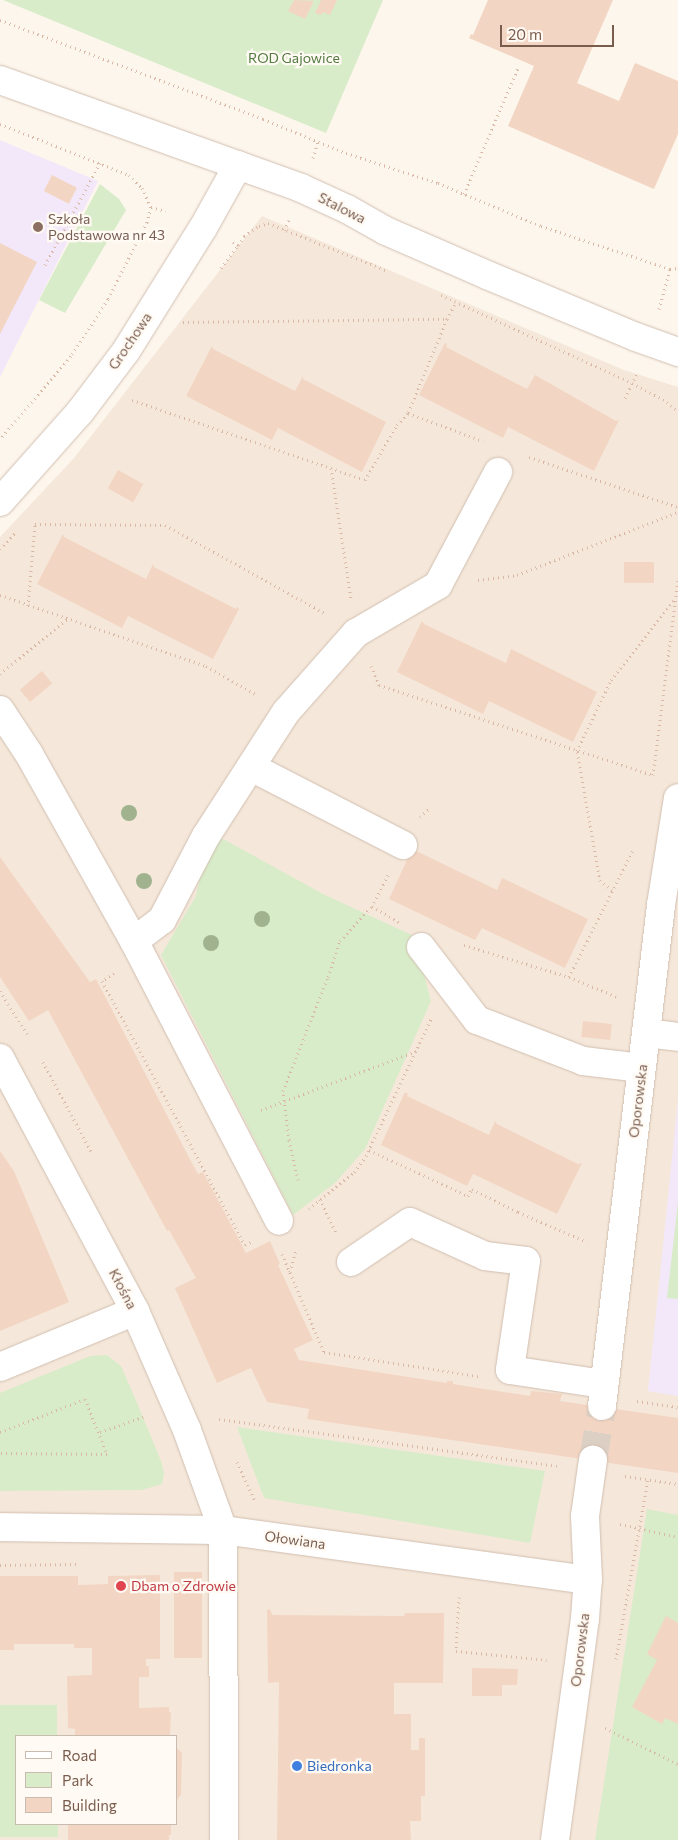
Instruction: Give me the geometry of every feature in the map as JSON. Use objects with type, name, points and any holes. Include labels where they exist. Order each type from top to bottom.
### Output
[{"type":"street","name":"Stalowa","points":[[0,80],[314,194],[386,230],[487,275],[636,337],[678,352]]},
{"type":"street","name":"Grochowa","points":[[0,502],[80,412],[126,351],[203,228],[238,165]]},
{"type":"street","points":[[138,948],[162,920],[206,836],[286,712],[356,633],[438,585],[498,472]]},
{"type":"street","points":[[0,710],[29,754],[138,948],[228,1123],[276,1227]]},
{"type":"street","points":[[251,767],[403,845]]},
{"type":"street","name":"Oporowska","points":[[602,1395],[661,905],[678,798]]},
{"type":"street","points":[[421,947],[477,1020],[583,1061],[642,1068]]},
{"type":"street","points":[[647,1033],[678,1037]]},
{"type":"street","name":"Kłośna","points":[[0,1058],[135,1311],[187,1430],[223,1530],[224,1840]]},
{"type":"street","points":[[351,1262],[410,1222],[485,1256],[526,1261],[510,1370],[602,1395]]},
{"type":"street","points":[[0,1366],[135,1311]]},
{"type":"street","name":"Oporowska","points":[[555,1840],[585,1619],[588,1580],[585,1516],[592,1465]]},
{"type":"street","name":"Ołowiana","points":[[0,1528],[223,1530],[588,1580]]},
{"type":"path","points":[[0,20],[87,51],[318,142],[464,194],[541,226],[670,269],[678,268]]},
{"type":"path","points":[[464,194],[518,68]]},
{"type":"path","points":[[0,124],[129,175],[142,188],[151,207],[147,222],[103,308],[71,356],[0,439]]},
{"type":"path","points":[[311,164],[318,142]]},
{"type":"path","points":[[44,265],[100,163]]},
{"type":"path","points":[[151,207],[164,211]]},
{"type":"path","points":[[284,230],[288,220]]},
{"type":"path","points":[[230,240],[238,245],[244,236],[259,226],[268,223],[392,274]]},
{"type":"path","points":[[658,311],[670,269]]},
{"type":"path","points":[[433,291],[632,383],[667,402],[678,411]]},
{"type":"path","points":[[128,398],[365,480],[397,425],[408,413],[447,319],[456,302]]},
{"type":"path","points":[[180,322],[447,319]]},
{"type":"path","points":[[625,398],[639,368]]},
{"type":"path","points":[[408,413],[488,442]]},
{"type":"path","points":[[522,455],[678,507]]},
{"type":"path","points":[[331,468],[356,633],[379,685],[577,752],[653,775],[678,579]]},
{"type":"path","points":[[438,585],[517,575],[678,512]]},
{"type":"path","points":[[28,606],[35,524],[166,524],[301,598],[356,633]]},
{"type":"path","points":[[0,595],[206,666],[286,712]]},
{"type":"path","points":[[612,890],[600,881],[577,752],[611,680],[676,598]]},
{"type":"path","points":[[0,674],[67,619]]},
{"type":"path","points":[[569,977],[635,848]]},
{"type":"path","points":[[299,1185],[288,1140],[283,1091],[328,977],[340,940],[372,906]]},
{"type":"path","points":[[454,942],[569,977],[620,998]]},
{"type":"path","points":[[138,948],[102,981],[245,1245],[276,1227],[290,1274],[324,1352],[481,1376]]},
{"type":"path","points":[[303,1203],[305,1212],[354,1172],[369,1150],[449,983]]},
{"type":"path","points":[[228,1123],[416,1050]]},
{"type":"path","points":[[369,1150],[468,1196],[472,1189],[518,1212],[590,1243]]},
{"type":"path","points":[[290,1274],[297,1247]]},
{"type":"path","points":[[602,1395],[678,1407]]},
{"type":"path","points":[[0,1432],[85,1399],[100,1432],[107,1454],[0,1453]]},
{"type":"path","points":[[100,1432],[151,1414]]},
{"type":"path","points":[[222,1426],[219,1418],[592,1465],[648,1480],[678,1484]]},
{"type":"path","points":[[236,1459],[254,1500],[262,1502]]},
{"type":"path","points":[[616,1664],[648,1480]]},
{"type":"path","points":[[585,1516],[678,1537]]},
{"type":"path","points":[[450,1594],[459,1596],[456,1652],[555,1661]]},
{"type":"path","points":[[602,1737],[605,1719]]},
{"type":"path","points":[[604,1728],[678,1764]]},
{"type":"shaded area","name":"Szkoła Podstawowa nr 43","points":[[0,140],[98,181],[0,377]]},
{"type":"shaded area","points":[[262,216],[624,370],[678,387],[678,1840],[0,1840],[0,537],[74,458]]},
{"type":"shaded area","points":[[678,1100],[678,1396],[648,1391]]},
{"type":"green space","name":"ROD Gajowice","points":[[3,0],[383,0],[326,133]]},
{"type":"green space","points":[[100,184],[119,199],[126,210],[65,313],[39,300]]},
{"type":"green space","points":[[216,835],[325,895],[414,936],[431,1001],[365,1149],[336,1182],[293,1215],[161,955],[196,896],[203,862]]},
{"type":"green space","points":[[678,1202],[678,1299],[667,1298]]},
{"type":"green space","points":[[107,1355],[121,1366],[135,1398],[161,1461],[164,1473],[162,1484],[142,1490],[0,1491],[0,1393],[90,1356]]},
{"type":"green space","points":[[237,1427],[545,1471],[530,1543],[264,1498]]},
{"type":"green space","points":[[647,1509],[678,1515],[678,1840],[595,1840]]},
{"type":"green space","points":[[0,1705],[57,1705],[57,1735],[15,1735],[15,1825],[58,1825],[58,1837],[0,1837]]},
{"type":"building","points":[[294,0],[314,1],[305,19],[288,11]]},
{"type":"building","points":[[321,0],[337,0],[330,15],[323,12],[321,15],[315,13]]},
{"type":"building","points":[[488,0],[613,0],[577,83],[619,101],[635,63],[678,81],[678,134],[654,189],[508,126],[534,66],[469,38],[471,34],[473,35]]},
{"type":"building","points":[[52,175],[77,188],[69,204],[44,191]]},
{"type":"building","points":[[0,243],[37,262],[0,334]]},
{"type":"building","points":[[445,343],[447,344],[446,347],[527,389],[535,375],[616,421],[619,420],[594,471],[508,427],[503,438],[419,395]]},
{"type":"building","points":[[212,346],[213,349],[295,391],[303,376],[303,379],[386,422],[362,472],[278,428],[272,440],[186,396]]},
{"type":"building","points":[[118,470],[143,484],[133,502],[108,488]]},
{"type":"building","points":[[63,534],[64,537],[146,579],[153,564],[154,567],[236,609],[237,607],[239,609],[213,659],[128,616],[122,628],[37,584]]},
{"type":"building","points":[[624,562],[654,562],[654,583],[624,583]]},
{"type":"building","points":[[422,621],[424,624],[506,663],[511,649],[597,692],[573,742],[489,701],[483,714],[397,672]]},
{"type":"building","points":[[42,671],[52,683],[30,702],[20,690]]},
{"type":"building","points":[[412,849],[497,890],[502,878],[588,919],[565,968],[482,928],[475,940],[389,899]]},
{"type":"building","points":[[0,857],[90,982],[96,979],[194,1167],[198,1174],[203,1172],[246,1253],[270,1241],[280,1264],[278,1265],[313,1340],[294,1349],[299,1360],[447,1383],[447,1381],[453,1381],[453,1384],[530,1396],[531,1391],[562,1394],[560,1401],[678,1418],[678,1473],[307,1419],[309,1409],[267,1402],[251,1368],[217,1383],[175,1288],[196,1278],[169,1230],[167,1231],[48,1010],[29,1021],[0,977]]},
{"type":"building","points":[[583,1021],[612,1024],[610,1040],[581,1037]]},
{"type":"building","points":[[405,1092],[408,1094],[407,1096],[489,1135],[495,1121],[497,1124],[578,1164],[582,1163],[557,1214],[473,1174],[467,1186],[381,1145]]},
{"type":"building","points":[[0,1151],[14,1171],[69,1302],[0,1331]]},
{"type":"building","points":[[174,1572],[202,1572],[202,1658],[174,1658]]},
{"type":"building","points":[[160,1575],[160,1659],[146,1659],[146,1666],[149,1666],[149,1677],[139,1677],[139,1708],[169,1707],[169,1712],[171,1712],[170,1735],[75,1735],[75,1729],[68,1728],[67,1676],[92,1675],[92,1648],[74,1648],[74,1644],[14,1644],[14,1650],[0,1650],[0,1576],[78,1576],[78,1585],[108,1584],[108,1576]]},
{"type":"building","points":[[270,1609],[272,1615],[404,1616],[405,1613],[444,1613],[443,1683],[394,1683],[394,1714],[411,1714],[411,1750],[419,1750],[419,1738],[425,1738],[425,1796],[421,1796],[421,1821],[410,1821],[411,1840],[277,1840],[279,1682],[268,1683],[267,1610]]},
{"type":"building","points":[[666,1616],[678,1623],[678,1724],[665,1718],[662,1724],[632,1707],[657,1660],[647,1654]]},
{"type":"building","points":[[472,1668],[518,1669],[517,1685],[502,1685],[502,1696],[472,1696]]},
{"type":"building","points":[[178,1749],[182,1753],[181,1795],[178,1799]]},
{"type":"building","points":[[68,1825],[171,1825],[169,1840],[68,1840]]},
{"type":"tunnel","points":[[593,1460],[602,1406]]},
{"type":"place","name":"Szkoła Podstawowa nr 43","points":[[38,227]]},
{"type":"place","name":"Dbam o Zdrowie","points":[[121,1586]]},
{"type":"place","name":"Biedronka","points":[[297,1766]]}]
